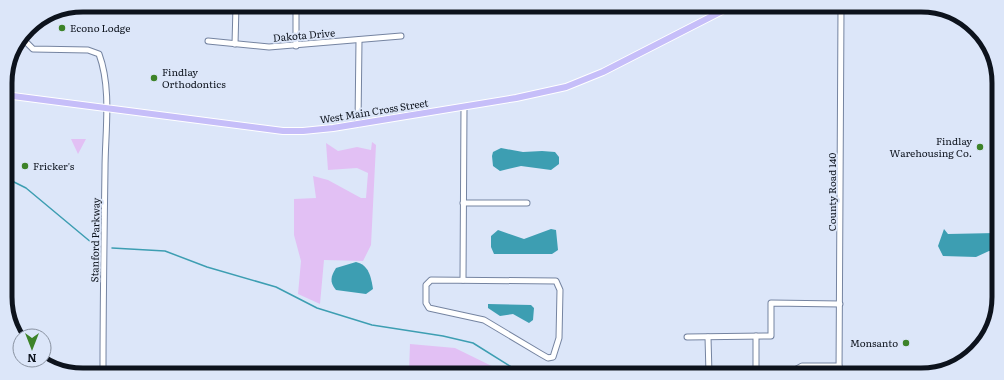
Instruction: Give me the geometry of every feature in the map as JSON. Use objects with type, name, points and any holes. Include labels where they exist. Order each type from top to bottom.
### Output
[{"type":"main road","name":"West Main Cross Street","points":[[12,96],[283,131],[313,130],[540,94],[576,84],[720,12]]},
{"type":"street","points":[[235,44],[236,12]]},
{"type":"street","points":[[296,12],[296,46]]},
{"type":"street","name":"County Road 140","points":[[839,368],[841,12]]},
{"type":"street","name":"Dakota Drive","points":[[208,41],[269,47],[296,46],[401,36]]},
{"type":"street","points":[[358,124],[359,40]]},
{"type":"street","name":"Stanford Parkway","points":[[26,42],[33,49],[88,50],[99,54],[103,63],[107,108],[103,260],[103,368]]},
{"type":"street","points":[[463,280],[464,107]]},
{"type":"street","points":[[463,203],[527,203]]},
{"type":"street","points":[[463,280],[556,281],[560,290],[559,338],[553,357],[548,358],[484,320],[427,306],[426,285],[428,281],[463,280]]},
{"type":"street","points":[[687,337],[771,336],[771,303],[840,304]]},
{"type":"street","points":[[756,336],[756,368]]},
{"type":"street","points":[[708,337],[709,368]]},
{"type":"street","points":[[798,368],[802,366],[817,368]]},
{"type":"shaded area","points":[[71,139],[86,139],[78,154]]},
{"type":"shaded area","points":[[372,142],[376,145],[371,245],[363,261],[324,260],[320,304],[298,294],[301,261],[294,235],[294,199],[316,198],[313,176],[328,180],[361,198],[366,198],[368,173],[357,168],[328,170],[326,143],[338,151],[357,147],[371,150]]},
{"type":"shaded area","points":[[410,344],[455,348],[496,368],[409,368]]},
{"type":"water","points":[[501,148],[523,152],[555,152],[559,157],[559,164],[551,170],[521,166],[500,171],[493,166],[492,156],[493,152]]},
{"type":"water","points":[[551,229],[556,230],[558,250],[552,254],[494,254],[491,247],[491,236],[498,230],[524,239]]},
{"type":"water","points":[[944,229],[948,234],[992,233],[992,251],[976,257],[943,256],[938,246]]},
{"type":"water","points":[[356,262],[364,266],[369,272],[373,289],[366,294],[336,290],[332,284],[332,279],[336,268]]},
{"type":"water","points":[[488,304],[531,305],[534,308],[533,320],[529,323],[513,314],[500,316],[488,308]]},
{"type":"waterway","points":[[12,181],[26,188],[98,248]]},
{"type":"waterway","points":[[112,248],[165,251],[207,267],[276,287],[317,308],[372,325],[443,336],[473,343],[513,368]]},
{"type":"place","name":"Econo Lodge","points":[[62,28]]},
{"type":"place","name":"Findlay Orthodontics","points":[[154,78]]},
{"type":"place","name":"Findlay Warehousing Co.","points":[[980,147]]},
{"type":"place","name":"Fricker's","points":[[25,166]]},
{"type":"place","name":"Monsanto","points":[[906,343]]}]
